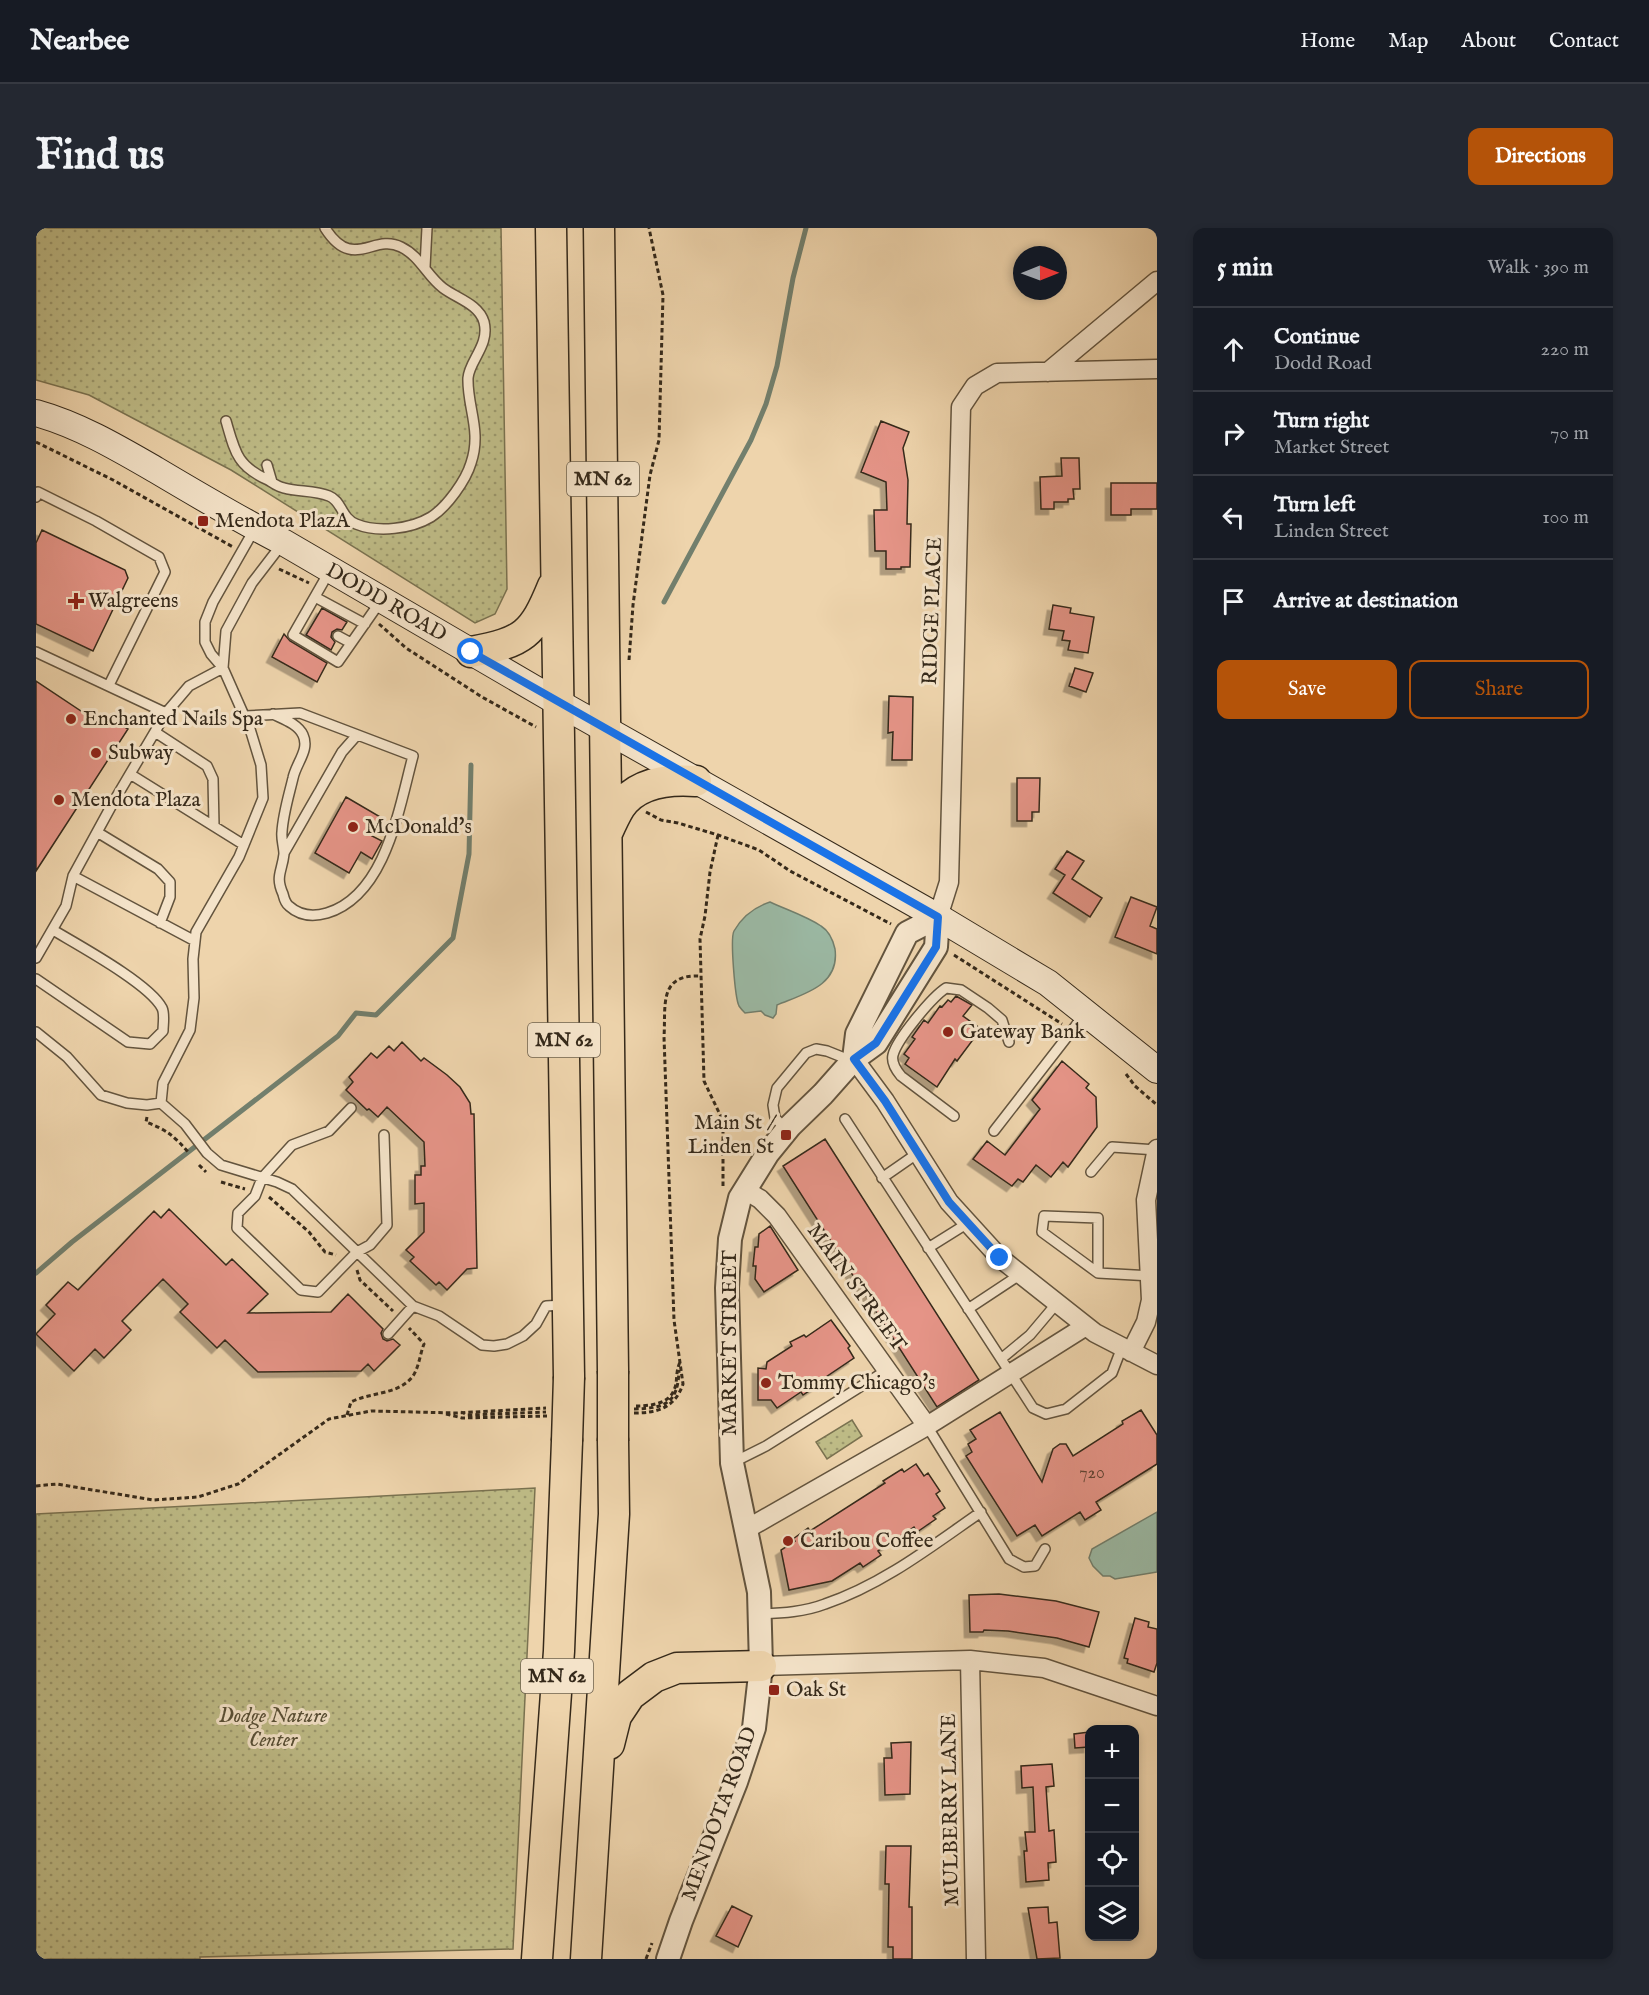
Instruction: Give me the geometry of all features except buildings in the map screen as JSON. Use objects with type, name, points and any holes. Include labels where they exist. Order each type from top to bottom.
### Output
[{"type":"highway","name":"MN 62","points":[[537,1959],[559,1651],[569,1377],[550,228]]},
{"type":"highway","name":"MN 62","points":[[586,1959],[614,1514],[599,228]]},
{"type":"highway","points":[[471,652],[506,644],[531,629],[540,616],[557,578]]},
{"type":"highway","points":[[607,833],[621,806],[636,792],[648,785],[663,781],[696,781]]},
{"type":"highway","points":[[596,1803],[616,1716],[630,1695],[654,1677],[677,1668],[761,1666]]},
{"type":"main road","name":"DODD ROAD","points":[[36,413],[110,444],[283,542],[321,585],[372,614],[471,652],[938,917],[1048,983],[1078,1022],[1157,1070]]},
{"type":"street","points":[[1048,372],[1157,281]]},
{"type":"street","name":"RIDGE PLACE","points":[[938,917],[949,882],[961,407],[975,386],[997,373],[1157,369]]},
{"type":"street","points":[[938,917],[907,933],[857,1035],[853,1060],[885,1101],[949,1202],[1000,1258],[1095,1333],[1157,1365]]},
{"type":"street","name":"MARKET STREET","points":[[761,1666],[759,1592],[732,1463],[727,1288],[730,1239],[740,1198],[768,1153],[853,1060],[876,1043],[936,947],[938,917]]},
{"type":"street","points":[[1126,1349],[1146,1322],[1151,1300],[1153,1276],[1146,1200],[1157,1149]]},
{"type":"street","name":"MAIN STREET","points":[[745,1190],[760,1199],[777,1216],[927,1426]]},
{"type":"street","points":[[745,1530],[927,1426],[1006,1366],[1086,1326]]},
{"type":"street","points":[[761,1666],[970,1660],[1044,1668],[1157,1706]]},
{"type":"street","name":"MULBERRY LANE","points":[[970,1660],[976,1959]]},
{"type":"street","name":"MENDOTA ROAD","points":[[668,1959],[751,1739],[761,1666]]},
{"type":"lane","points":[[226,421],[234,451],[240,462],[253,473],[282,488],[330,496],[338,502],[346,518],[357,524],[393,528],[417,524],[433,516],[453,495],[467,475],[475,453],[475,423],[468,386],[468,373],[477,358],[485,336],[484,321],[474,307],[441,287],[415,256],[400,246],[387,243],[353,251],[343,246],[329,234],[326,228]]},
{"type":"lane","points":[[425,267],[427,228]]},
{"type":"lane","points":[[267,465],[272,482]]},
{"type":"lane","points":[[36,496],[38,492],[96,521],[159,557],[165,572],[109,685]]},
{"type":"lane","points":[[163,1106],[163,1083],[190,1030],[194,998],[193,959],[196,932],[244,845],[263,798],[261,765],[244,716],[223,668],[211,654],[206,642],[205,622],[213,602],[255,527]]},
{"type":"lane","points":[[223,668],[226,631],[252,583],[283,542]]},
{"type":"lane","points":[[321,585],[293,635],[338,662],[372,614]]},
{"type":"lane","points":[[303,617],[314,623]]},
{"type":"lane","points":[[338,636],[351,643]]},
{"type":"lane","points":[[36,652],[166,713]]},
{"type":"lane","points":[[36,958],[66,906],[73,876],[96,832],[166,713],[189,686],[223,668]]},
{"type":"lane","points":[[244,716],[273,714],[300,713],[413,756],[390,842],[371,877],[359,894],[340,909],[318,916],[304,915],[287,905],[278,882],[284,853],[282,832],[294,775],[305,744],[302,733],[293,724],[273,714]]},
{"type":"lane","points":[[155,732],[207,766],[213,779],[214,826]]},
{"type":"lane","points":[[284,853],[342,752],[357,735]]},
{"type":"lane","points":[[130,774],[244,845]]},
{"type":"lane","points":[[96,832],[159,868],[171,882],[170,897],[160,923]]},
{"type":"lane","points":[[73,876],[195,941]]},
{"type":"lane","points":[[36,979],[128,1042],[150,1044],[163,1031],[163,1010],[154,996],[110,964],[53,930]]},
{"type":"lane","points":[[954,1116],[901,1076],[894,1068],[892,1057],[897,1045],[935,995],[946,988],[961,990],[1002,1020],[1009,1042]]},
{"type":"lane","points":[[994,1131],[1078,1022]]},
{"type":"lane","points":[[36,1032],[67,1057],[101,1095],[127,1103],[163,1106],[185,1124],[207,1153],[221,1165],[277,1182],[292,1189],[413,1306],[439,1316],[482,1345],[494,1347],[507,1344],[523,1336],[536,1324],[546,1306],[568,1305]]},
{"type":"lane","points":[[787,1130],[775,1118],[773,1105],[777,1088],[806,1053],[816,1049],[853,1060]]},
{"type":"lane","points":[[351,1108],[329,1131],[292,1145],[262,1178],[255,1196],[238,1213],[237,1228],[301,1290],[318,1292],[357,1252],[370,1245],[387,1225],[384,1135]]},
{"type":"lane","points":[[844,1119],[1033,1408],[1046,1414],[1066,1409],[1112,1372],[1126,1349]]},
{"type":"lane","points":[[1091,1172],[1112,1147],[1157,1149]]},
{"type":"lane","points":[[882,1178],[918,1153]]},
{"type":"lane","points":[[1098,1273],[1098,1218],[1044,1216],[1042,1232],[1098,1273],[1153,1276]]},
{"type":"lane","points":[[928,1248],[968,1223]]},
{"type":"lane","points":[[968,1309],[1021,1274]]},
{"type":"lane","points":[[1006,1366],[1057,1303]]},
{"type":"lane","points":[[388,1334],[413,1306]]},
{"type":"lane","points":[[732,1463],[766,1446],[887,1370]]},
{"type":"lane","points":[[927,1426],[1009,1559],[1024,1567],[1035,1566],[1045,1549]]},
{"type":"lane","points":[[760,1614],[795,1612],[824,1605],[864,1589],[981,1512]]},
{"type":"path","points":[[629,668],[633,605],[650,475],[659,440],[663,295],[649,228]]},
{"type":"path","points":[[36,442],[113,480],[241,551]]},
{"type":"path","points":[[267,563],[321,585]]},
{"type":"path","points":[[372,614],[406,648],[482,697],[532,724]]},
{"type":"path","points":[[643,806],[647,814],[661,820],[718,835],[759,850],[790,871],[888,923]]},
{"type":"path","points":[[701,968],[699,939],[718,835]]},
{"type":"path","points":[[946,951],[1078,1022]]},
{"type":"path","points":[[680,1362],[674,1320],[665,1025],[667,990],[672,983],[687,975],[701,976]]},
{"type":"path","points":[[1122,1070],[1135,1086],[1157,1105]]},
{"type":"path","points":[[147,1116],[146,1122],[163,1128],[176,1137],[191,1155]]},
{"type":"path","points":[[198,1164],[206,1172]]},
{"type":"path","points":[[221,1182],[246,1189]]},
{"type":"path","points":[[268,1197],[309,1232],[325,1251],[338,1255]]},
{"type":"path","points":[[357,1270],[360,1280],[396,1315]]},
{"type":"path","points":[[347,1415],[351,1402],[362,1396],[402,1386],[412,1376],[424,1344],[409,1328]]},
{"type":"path","points":[[36,1486],[57,1484],[153,1500],[198,1497],[238,1484],[329,1419],[371,1411],[461,1412],[467,1415]]},
{"type":"green space","points":[[36,228],[501,228],[507,589],[495,614],[475,623],[231,470],[89,395],[36,380]]},
{"type":"green space","points":[[852,1420],[862,1436],[827,1459],[816,1442]]},
{"type":"green space","name":"Dodge Nature Center","points":[[535,1488],[513,1949],[200,1957],[200,1959],[36,1959],[36,1514]]},
{"type":"shaded area","points":[[770,902],[821,926],[830,936],[835,949],[835,962],[826,980],[818,987],[777,1005],[773,1018],[761,1011],[745,1013],[739,1006],[733,956],[733,936],[737,926],[749,913]]},
{"type":"shaded area","points":[[1157,1512],[1157,1572],[1115,1579],[1103,1576],[1093,1566],[1089,1558],[1092,1549]]},
{"type":"waterway","points":[[664,602],[751,440],[766,404],[777,366],[793,278],[806,228]]},
{"type":"waterway","points":[[36,1273],[72,1242],[338,1036],[356,1013],[376,1015],[453,938],[469,854],[471,765]]},
{"type":"place","name":"Mendota PlazA","points":[[203,521]]},
{"type":"place","name":"Walgreens","points":[[76,601]]},
{"type":"place","name":"Enchanted Nails Spa","points":[[71,719]]},
{"type":"place","name":"Subway","points":[[96,753]]},
{"type":"place","name":"Mendota Plaza","points":[[59,800]]},
{"type":"place","name":"McDonald's","points":[[353,827]]},
{"type":"place","name":"Gateway Bank","points":[[948,1032]]},
{"type":"place","name":"Main St / Linden St","points":[[786,1135]]},
{"type":"place","name":"Tommy Chicago's","points":[[766,1383]]},
{"type":"place","name":"Caribou Coffee","points":[[788,1541]]},
{"type":"place","name":"Oak St","points":[[774,1690]]},
{"type":"route","points":[[471,652],[938,917],[936,947],[876,1043],[854,1059],[885,1101],[949,1202],[1000,1258]]}]
